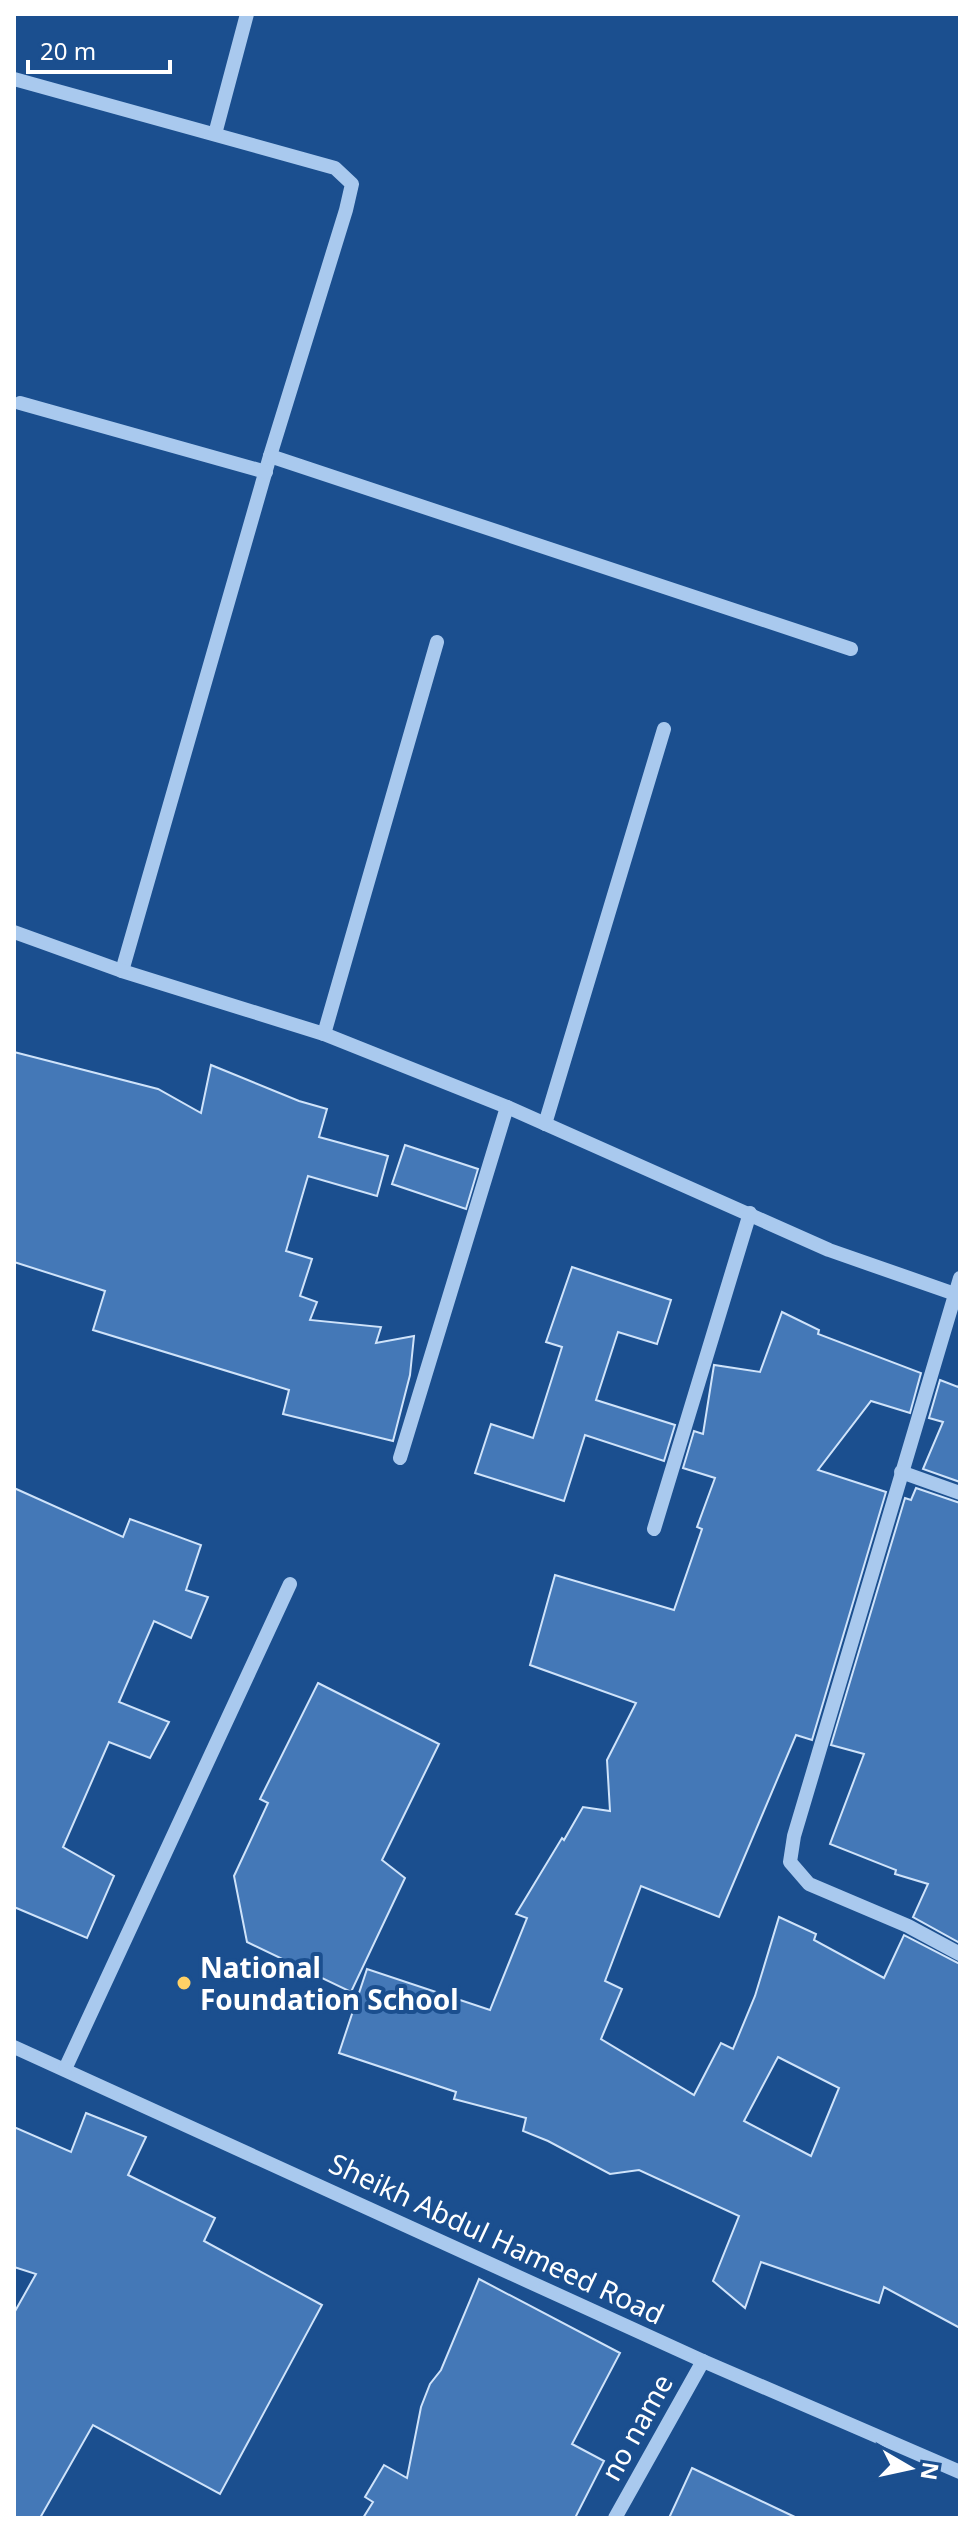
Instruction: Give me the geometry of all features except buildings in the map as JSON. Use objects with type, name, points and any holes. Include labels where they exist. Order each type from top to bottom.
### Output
[{"type":"street","points":[[215,134],[247,14]]},
{"type":"street","points":[[14,79],[335,168],[352,184],[270,456],[122,971]]},
{"type":"street","points":[[20,403],[266,472]]},
{"type":"street","points":[[270,456],[851,649]]},
{"type":"street","points":[[324,1034],[437,642]]},
{"type":"street","points":[[545,1124],[664,729]]},
{"type":"street","points":[[14,932],[122,971],[324,1034],[507,1107],[829,1250],[955,1294]]},
{"type":"street","points":[[400,1458],[507,1107]]},
{"type":"street","points":[[654,1529],[750,1213]]},
{"type":"street","points":[[960,1278],[794,1836],[790,1862],[809,1884],[908,1926],[960,1954]]},
{"type":"street","points":[[901,1472],[960,1493]]},
{"type":"street","points":[[65,2069],[290,1584]]},
{"type":"street","name":"Sheikh Abdul Hameed Road","points":[[14,2047],[703,2361],[960,2472]]},
{"type":"street","name":"no name","points":[[615,2518],[703,2361]]},
{"type":"place","name":"National Foundation School","points":[[184,1983]]}]
